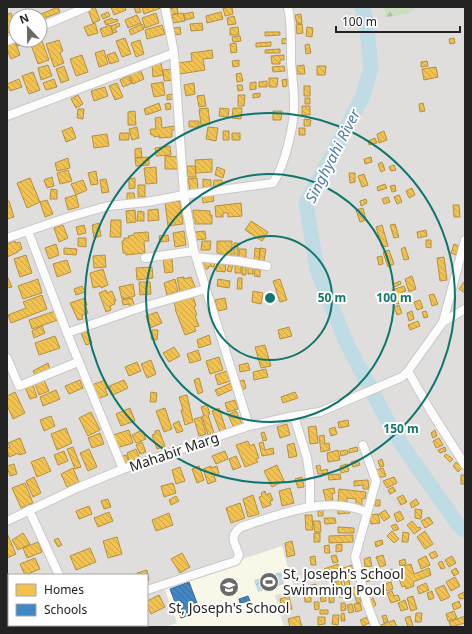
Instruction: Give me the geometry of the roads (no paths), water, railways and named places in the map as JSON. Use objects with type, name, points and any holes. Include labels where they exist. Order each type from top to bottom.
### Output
[{"type":"street","points":[[48,24],[87,7]]},
{"type":"street","points":[[165,7],[174,53],[184,195],[195,254],[249,426]]},
{"type":"street","points":[[7,238],[69,217],[108,206],[147,202],[184,195],[273,183],[278,175],[292,127],[294,102],[290,18],[288,7]]},
{"type":"street","points":[[7,116],[174,53]]},
{"type":"street","points":[[28,231],[78,362],[123,469]]},
{"type":"street","points":[[465,240],[443,322],[405,374],[465,465]]},
{"type":"street","points":[[145,258],[195,254],[267,266]]},
{"type":"street","points":[[67,333],[142,307],[206,288]]},
{"type":"street","points":[[443,322],[465,309]]},
{"type":"street","points":[[7,358],[19,386],[78,362]]},
{"type":"street","name":"Mahabir Marg","points":[[7,521],[123,469],[249,426],[320,412],[405,374]]},
{"type":"street","points":[[294,416],[307,458],[310,479],[310,507]]},
{"type":"street","points":[[363,445],[376,481],[354,556],[367,604],[376,627]]},
{"type":"street","points":[[148,590],[236,561],[239,556],[233,538],[235,532],[241,527],[310,507],[336,505],[354,506],[366,512]]},
{"type":"street","points":[[29,510],[59,574]]},
{"type":"water","name":"St, Joseph's School Swimming Pool","points":[[281,572],[284,584],[258,592],[254,580]]},
{"type":"waterway","name":"Singhyahi River","points":[[362,7],[366,20],[371,68],[363,96],[306,203],[317,270],[347,344],[386,418],[404,448],[457,523],[465,531]]},
{"type":"place","name":"St, Joseph's School Swimming Pool","points":[[269,582]]},
{"type":"place","name":"St, Joseph's School","points":[[229,587]]}]
